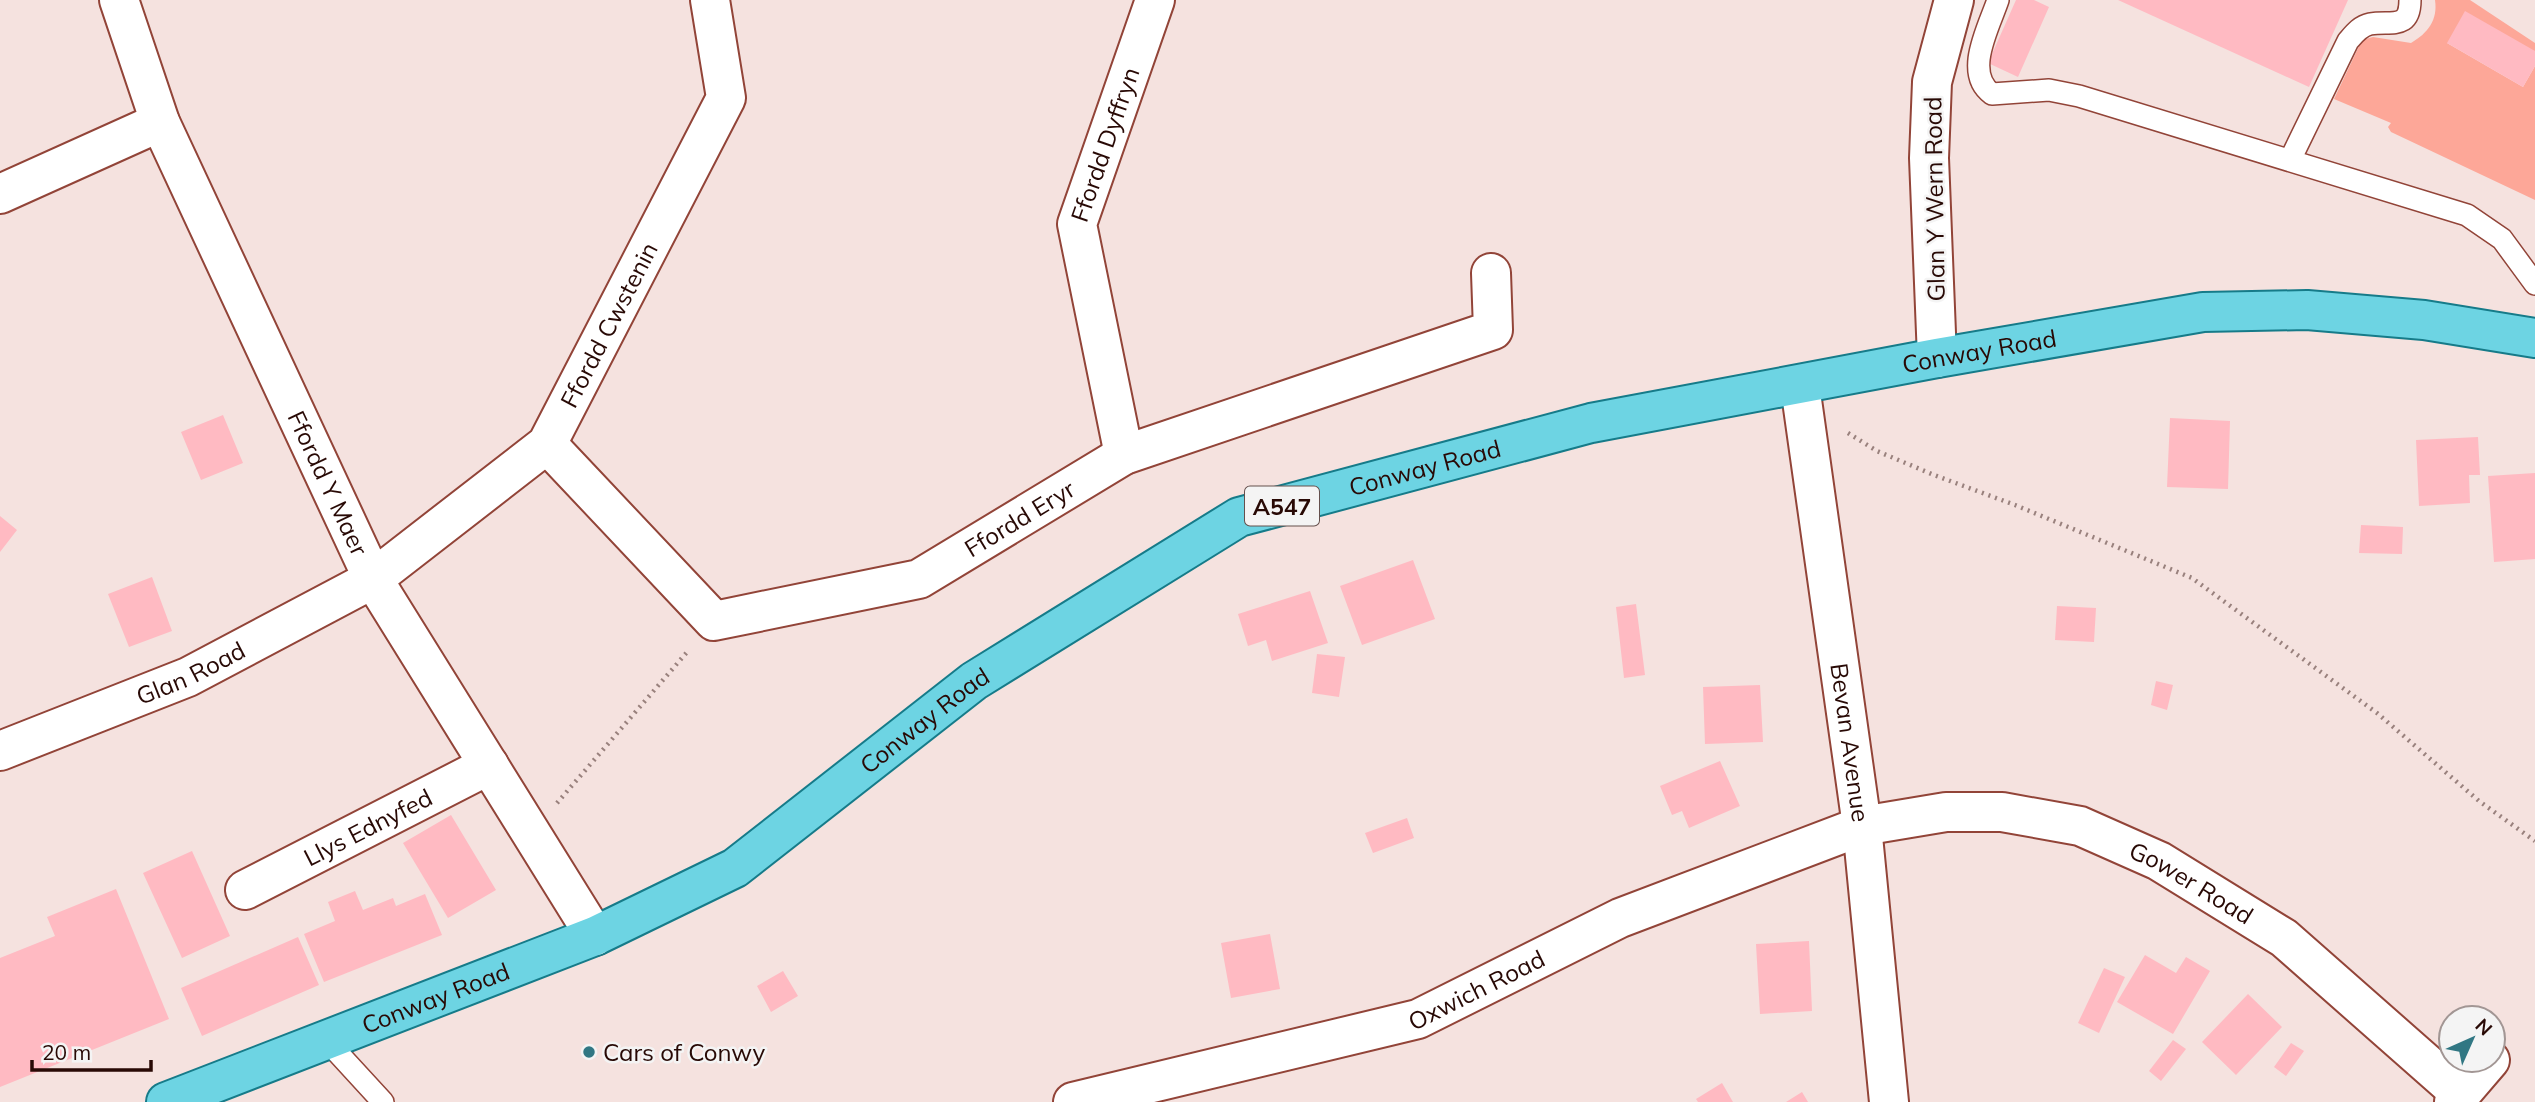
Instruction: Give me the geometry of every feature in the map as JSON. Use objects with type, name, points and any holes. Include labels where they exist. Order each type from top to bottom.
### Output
[{"type":"main road","name":"Conway Road","points":[[166,1102],[595,936],[736,868],[974,681],[1238,517],[1591,424],[1801,395],[1937,358],[2203,312],[2307,310],[2424,320],[2535,338]]},
{"type":"street","name":"Ffordd Y Maer","points":[[120,0],[160,122],[373,579],[595,936]]},
{"type":"street","name":"Ffordd Cwstenin","points":[[373,579],[547,443],[726,98],[709,0]]},
{"type":"street","name":"Ffordd Dyffryn","points":[[1124,455],[1077,224],[1155,0]]},
{"type":"street","name":"Glan Y Wern Road","points":[[1937,358],[1929,158],[1932,82],[1955,0]]},
{"type":"street","points":[[0,194],[160,122]]},
{"type":"street","name":"Ffordd Eryr","points":[[714,621],[919,579],[1124,455],[1493,330],[1491,272]]},
{"type":"street","name":"Bevan Avenue","points":[[1801,395],[1862,826],[1889,1102]]},
{"type":"street","points":[[547,443],[714,621]]},
{"type":"street","name":"Glan Road","points":[[0,751],[188,677],[373,579]]},
{"type":"street","name":"Llys Ednyfed","points":[[245,890],[489,765]]},
{"type":"street","name":"Gower Road","points":[[1862,826],[1946,812],[2002,812],[2080,826],[2159,861],[2284,938],[2457,1098],[2478,1074]]},
{"type":"street","name":"Oxwich Road","points":[[1073,1102],[1418,1018],[1620,918],[1862,826]]},
{"type":"lane","points":[[1998,0],[1983,44],[1979,66],[1980,80],[1992,94],[2049,90],[2079,96],[2467,215],[2502,239],[2535,284]]},
{"type":"lane","points":[[2290,160],[2348,41],[2357,30],[2367,24],[2393,24],[2405,19],[2410,11],[2410,0]]},
{"type":"lane","points":[[326,1040],[383,1102]]},
{"type":"path","points":[[1801,395],[1877,451],[2192,578],[2377,713],[2479,801],[2535,841]]},
{"type":"path","points":[[531,832],[714,621]]},
{"type":"shaded area","points":[[2435,0],[2470,0],[2535,43],[2535,51],[2447,43],[2523,87],[2535,66],[2535,200],[2391,132],[2388,127],[2391,123],[2334,99],[2362,40],[2373,37],[2411,43],[2422,35],[2433,20]]},
{"type":"building","points":[[2016,0],[2034,0],[2049,7],[2018,77],[1988,63]]},
{"type":"building","points":[[2118,0],[2348,0],[2309,87]]},
{"type":"building","points":[[2465,11],[2535,51],[2535,66],[2523,87],[2447,43]]},
{"type":"building","points":[[223,415],[243,463],[201,480],[181,432]]},
{"type":"building","points":[[2170,418],[2230,421],[2228,489],[2167,487]]},
{"type":"building","points":[[2478,437],[2480,475],[2469,475],[2470,503],[2419,506],[2416,440]]},
{"type":"building","points":[[2535,473],[2535,559],[2494,562],[2488,476]]},
{"type":"building","points":[[0,516],[17,530],[0,552]]},
{"type":"building","points":[[2361,525],[2403,527],[2402,554],[2359,553]]},
{"type":"building","points":[[1413,560],[1435,619],[1362,645],[1340,586]]},
{"type":"building","points":[[152,577],[172,631],[129,647],[108,594]]},
{"type":"building","points":[[1310,591],[1328,643],[1272,661],[1266,640],[1248,646],[1238,614]]},
{"type":"building","points":[[1636,604],[1645,675],[1624,678],[1616,607]]},
{"type":"building","points":[[2057,606],[2096,608],[2094,642],[2055,640]]},
{"type":"building","points":[[1317,654],[1345,657],[1339,697],[1312,693]]},
{"type":"building","points":[[2156,681],[2173,685],[2167,710],[2151,705]]},
{"type":"building","points":[[1760,685],[1763,742],[1705,744],[1703,687]]},
{"type":"building","points":[[1720,761],[1740,806],[1689,828],[1682,811],[1672,815],[1660,786]]},
{"type":"building","points":[[451,815],[496,890],[448,918],[403,843]]},
{"type":"building","points":[[1407,818],[1414,838],[1373,853],[1365,833]]},
{"type":"building","points":[[192,851],[230,936],[182,958],[143,873]]},
{"type":"building","points":[[116,889],[169,1019],[0,1087],[0,958],[55,936],[47,917]]},
{"type":"building","points":[[355,891],[363,910],[393,898],[396,906],[425,894],[442,935],[324,982],[304,934],[335,921],[328,902]]},
{"type":"building","points":[[1270,934],[1280,989],[1231,998],[1221,943]]},
{"type":"building","points":[[298,937],[319,985],[202,1036],[181,988]]},
{"type":"building","points":[[1809,941],[1812,1011],[1760,1014],[1756,944]]},
{"type":"building","points":[[2145,955],[2176,973],[2186,957],[2210,971],[2173,1034],[2117,1002]]},
{"type":"building","points":[[2104,968],[2125,977],[2099,1033],[2078,1023]]},
{"type":"building","points":[[783,971],[798,996],[771,1012],[757,986]]},
{"type":"building","points":[[2248,994],[2282,1027],[2236,1075],[2202,1042]]},
{"type":"building","points":[[2173,1040],[2186,1049],[2161,1081],[2149,1071]]},
{"type":"building","points":[[2291,1043],[2304,1051],[2286,1076],[2274,1067]]},
{"type":"building","points":[[1722,1083],[1733,1102],[1698,1102],[1696,1099]]},
{"type":"building","points":[[1802,1092],[1808,1102],[1786,1102]]},
{"type":"place","name":"Cars of Conwy","points":[[589,1052]]}]
